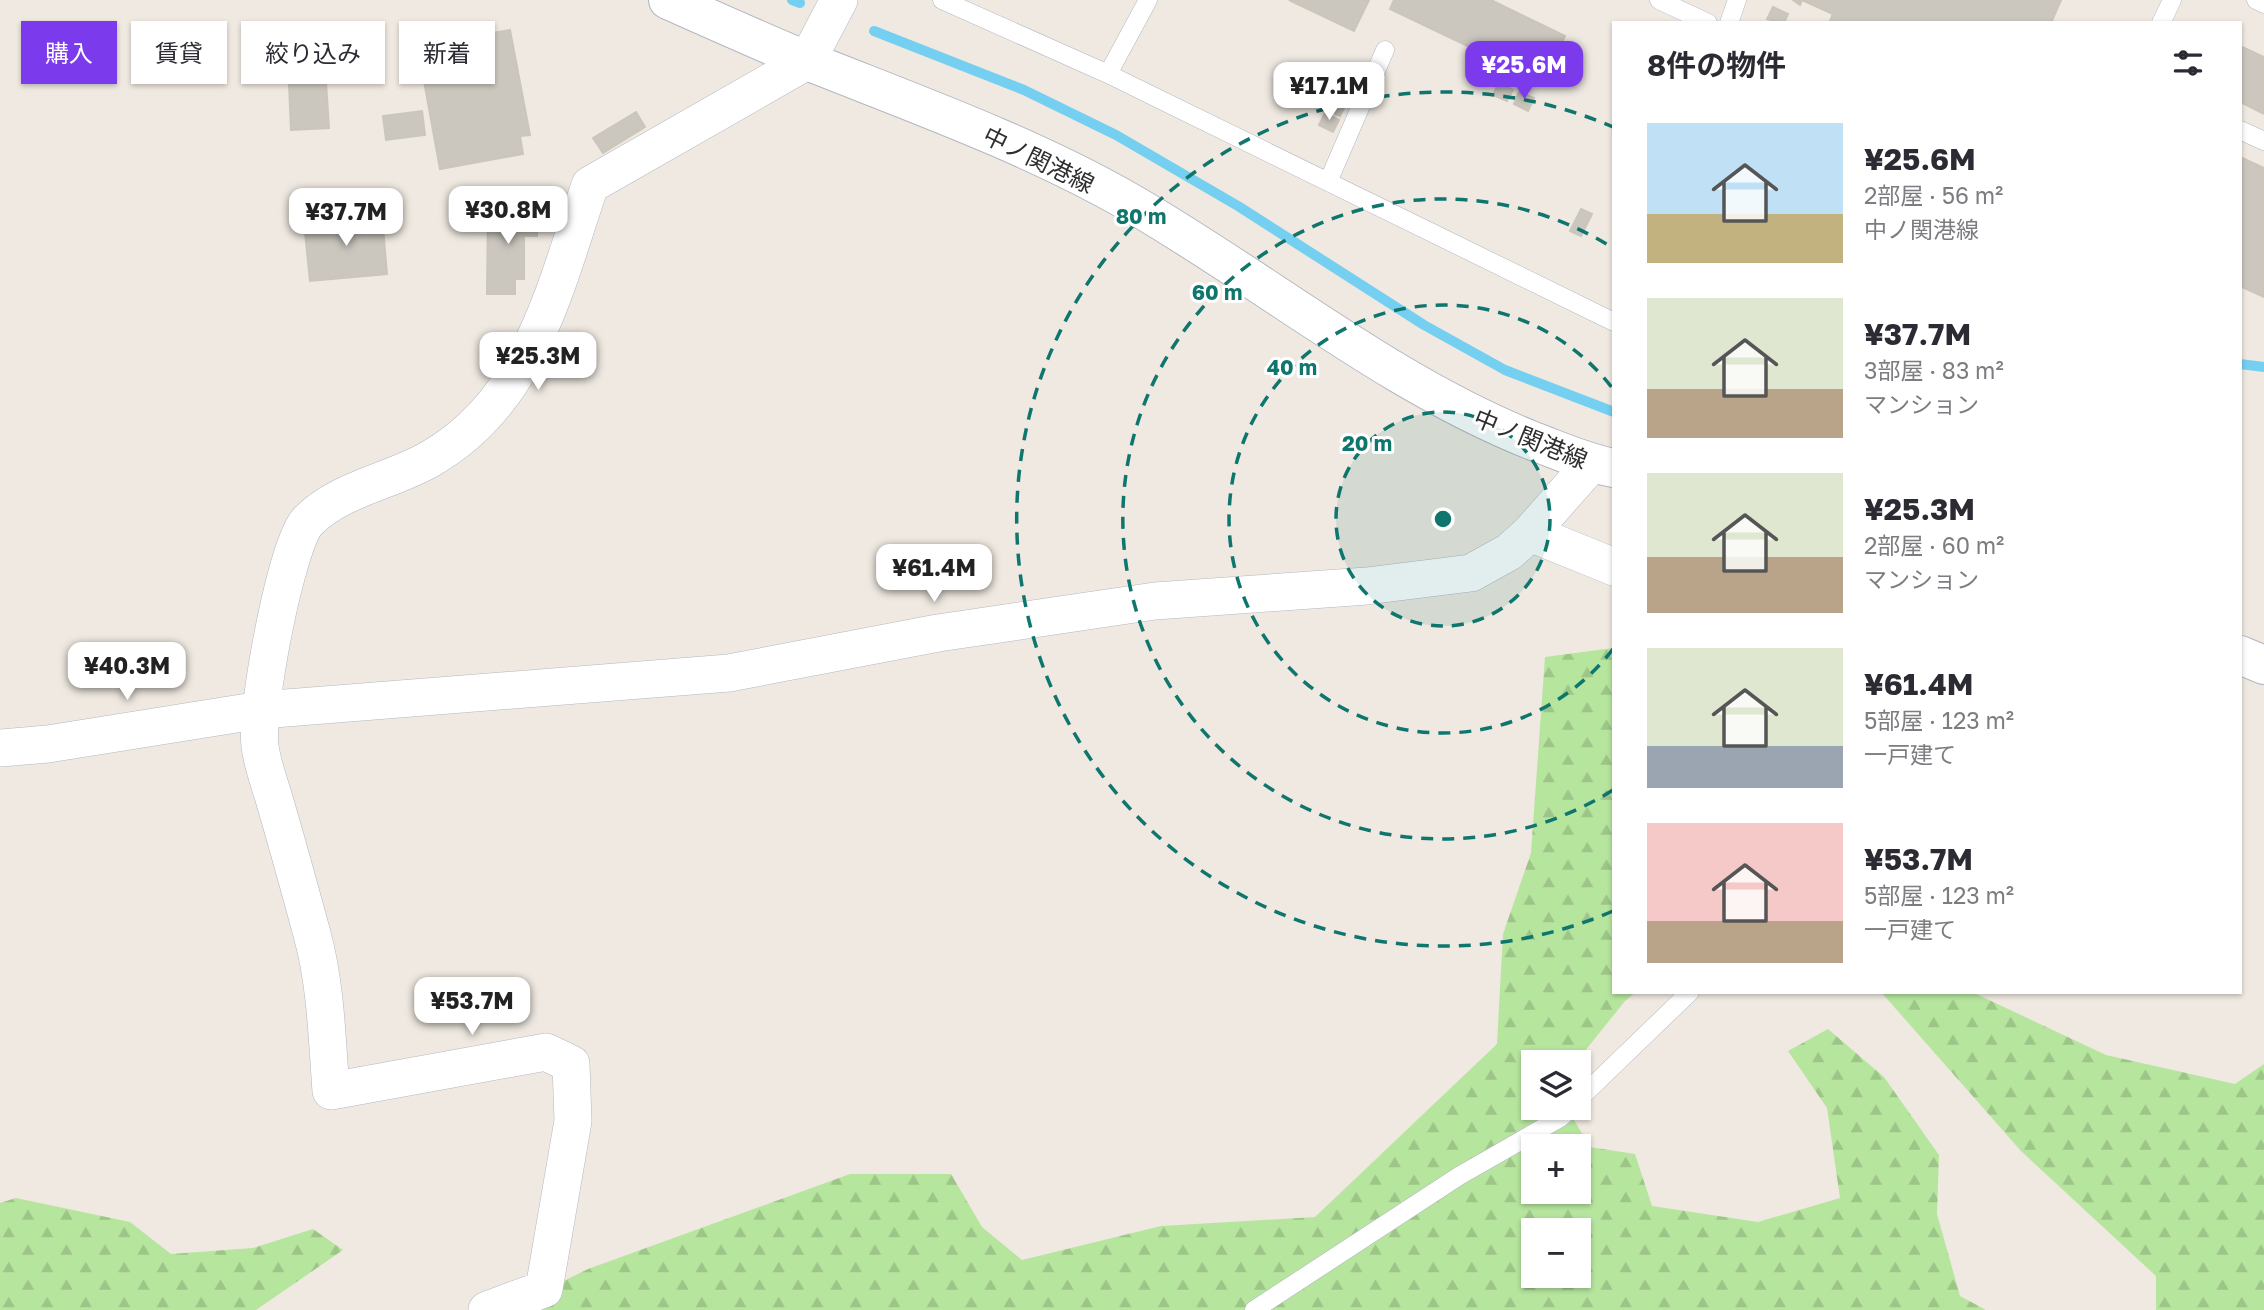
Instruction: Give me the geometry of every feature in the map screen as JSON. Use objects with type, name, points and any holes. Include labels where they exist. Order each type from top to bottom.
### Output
[{"type":"main road","name":"中ノ関港線","points":[[668,0],[807,61],[963,123],[1130,203],[1402,376],[1481,420],[1602,466]]},
{"type":"main road","points":[[2242,656],[2264,666]]},
{"type":"street","points":[[487,1310],[544,1289],[573,1121],[572,1064],[546,1052],[331,1091],[324,993],[313,937],[259,745],[261,710],[290,557],[306,522],[331,503],[421,464],[460,442],[500,399],[539,336],[590,185],[807,61],[839,0]]},
{"type":"street","points":[[0,748],[48,744],[261,710],[729,673],[938,633],[1155,601],[1367,586],[1471,573],[1509,552],[1602,466]]},
{"type":"street","points":[[1530,533],[1612,566]]},
{"type":"lane","points":[[942,0],[1108,74],[1612,321]]},
{"type":"lane","points":[[1108,74],[1148,0]]},
{"type":"lane","points":[[1659,0],[1704,21]]},
{"type":"lane","points":[[1730,21],[1737,0]]},
{"type":"lane","points":[[2162,21],[2172,0]]},
{"type":"lane","points":[[2256,0],[2264,4]]},
{"type":"lane","points":[[1328,182],[1385,50]]},
{"type":"lane","points":[[2242,131],[2264,141]]},
{"type":"lane","points":[[1591,1087],[1688,994]]},
{"type":"lane","points":[[1254,1310],[1459,1175],[1556,1120]]},
{"type":"green space","points":[[1612,648],[1612,994],[1634,994],[1586,1050],[1521,1050],[1521,1120],[1574,1120],[1582,1134],[1521,1134],[1521,1204],[1591,1204],[1591,1147],[1635,1154],[1652,1206],[1758,1222],[1840,1198],[1827,1108],[1788,1051],[1828,1029],[1884,1077],[1939,1155],[1937,1214],[1960,1296],[1986,1310],[505,1310],[588,1269],[850,1174],[951,1174],[982,1227],[1022,1260],[1161,1226],[1315,1217],[1497,1044],[1503,934],[1531,853],[1545,657]]},
{"type":"green space","points":[[1883,994],[1976,994],[2106,1055],[2235,1084],[2264,1064],[2264,1310],[2156,1310],[2156,1276],[2021,1151]]},
{"type":"green space","points":[[16,1198],[130,1222],[171,1254],[253,1248],[313,1229],[343,1250],[256,1310],[0,1310],[0,1203]]},
{"type":"building","points":[[1289,0],[1369,0],[1354,31]]},
{"type":"building","points":[[1394,0],[1491,0],[1565,36],[1543,82],[1390,9]]},
{"type":"building","points":[[1802,0],[2061,0],[2052,21],[1830,21],[1833,14]]},
{"type":"building","points":[[1773,7],[1788,14],[1785,21],[1767,19]]},
{"type":"building","points":[[510,30],[530,135],[520,136],[523,154],[440,169],[425,84],[495,84],[495,33]]},
{"type":"building","points":[[2242,47],[2264,57],[2264,114],[2242,103]]},
{"type":"building","points":[[1339,81],[1353,88],[1347,100],[1333,93]]},
{"type":"building","points":[[1499,82],[1513,90],[1507,101],[1493,95]]},
{"type":"building","points":[[289,84],[326,84],[329,128],[291,130]]},
{"type":"building","points":[[1519,92],[1534,98],[1528,111],[1514,104]]},
{"type":"building","points":[[1332,97],[1346,104],[1340,116],[1326,109]]},
{"type":"building","points":[[422,111],[425,135],[386,140],[383,116]]},
{"type":"building","points":[[636,112],[645,127],[603,153],[593,138]]},
{"type":"building","points":[[1325,113],[1339,120],[1333,132],[1319,125]]},
{"type":"building","points":[[2242,158],[2264,168],[2264,297],[2242,287]]},
{"type":"building","points":[[488,207],[538,208],[537,236],[524,236],[524,279],[515,279],[515,294],[487,294]]},
{"type":"building","points":[[1581,209],[1592,214],[1581,236],[1570,231]]},
{"type":"building","points":[[382,216],[387,274],[310,281],[304,223]]},
{"type":"waterway","points":[[792,0],[800,3]]},
{"type":"waterway","points":[[874,31],[1024,90],[1116,135],[1238,206],[1424,325],[1505,370],[1612,411]]},
{"type":"waterway","points":[[2242,364],[2264,367]]}]
